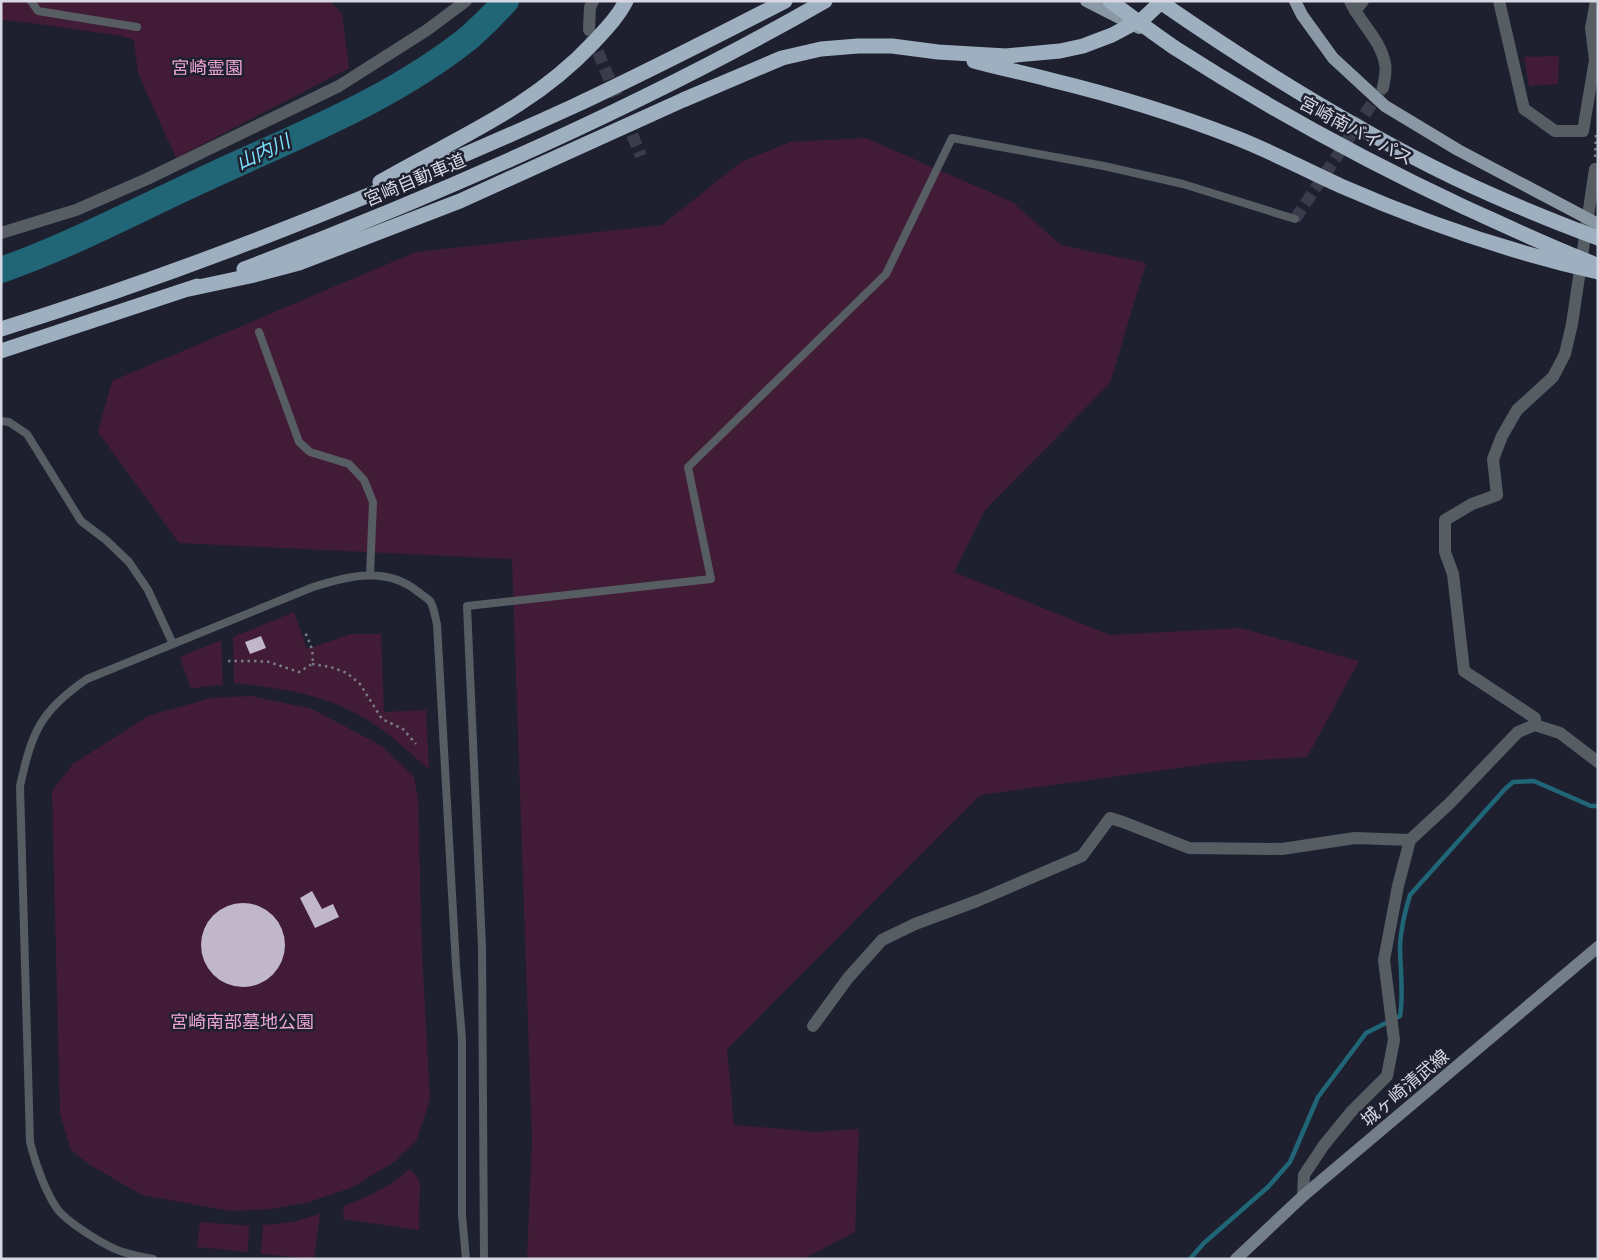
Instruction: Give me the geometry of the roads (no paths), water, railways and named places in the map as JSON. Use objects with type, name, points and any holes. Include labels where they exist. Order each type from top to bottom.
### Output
[{"type":"highway","points":[[320,216],[507,113],[564,72],[578,59],[607,28],[626,1]]},
{"type":"highway","name":"宮崎自動車道","points":[[1,329],[222,254],[320,216],[456,159],[576,105],[784,1]]},
{"type":"highway","name":"宮崎自動車道","points":[[1,351],[189,290],[325,238],[542,146],[651,93],[826,1]]},
{"type":"highway","name":"宮崎南バイパス","points":[[1110,1],[1174,47],[1261,101],[1415,184],[1598,266]]},
{"type":"highway","points":[[189,290],[299,263],[460,201],[782,58],[821,49],[858,46],[892,46],[938,52],[1015,56],[1060,51],[1083,46],[1112,35],[1144,18],[1161,1]]},
{"type":"highway","name":"宮崎南バイパス","points":[[1161,1],[1202,31],[1279,80],[1455,178],[1598,238]]},
{"type":"highway","points":[[1170,1],[1202,31]]},
{"type":"highway","points":[[938,52],[1088,90],[1169,114],[1234,137],[1288,160],[1340,186],[1408,213],[1525,253],[1598,272]]},
{"type":"main road","points":[[1086,1],[1174,47]]},
{"type":"main road","points":[[1295,1],[1302,15],[1333,58],[1385,106],[1458,150],[1598,224]]},
{"type":"main road","name":"城ヶ崎清武線","points":[[1236,1259],[1303,1196],[1598,947]]},
{"type":"street","points":[[1,234],[76,210],[147,179],[339,86],[427,30],[466,1]]},
{"type":"street","points":[[589,30],[590,7],[593,1]]},
{"type":"street","points":[[1499,1],[1524,109],[1555,132],[1583,131],[1595,60],[1591,28],[1596,1]]},
{"type":"street","points":[[1356,5],[1381,50],[1386,66],[1383,88]]},
{"type":"street","points":[[1535,726],[1535,718],[1464,671],[1453,574],[1445,552],[1445,520],[1472,504],[1497,495],[1494,459],[1502,436],[1517,410],[1553,377],[1566,354],[1595,169]]},
{"type":"street","points":[[1303,1196],[1304,1175],[1324,1145],[1351,1112],[1387,1076],[1394,1040],[1384,960],[1398,886],[1410,840],[1518,732],[1535,726],[1560,733],[1598,762]]},
{"type":"street","points":[[813,1026],[848,978],[882,940],[915,924],[977,901],[1082,856],[1110,818],[1189,848],[1282,850],[1355,838],[1410,840]]},
{"type":"lane","points":[[31,1],[38,11],[137,27]]},
{"type":"lane","points":[[484,1259],[482,947],[466,606],[711,578],[688,467],[886,274],[952,138],[1104,166],[1182,184],[1295,219]]},
{"type":"lane","points":[[259,332],[299,442],[310,452],[349,464],[364,480],[373,502],[370,575]]},
{"type":"lane","points":[[1,421],[10,422],[27,434],[81,521],[130,562],[148,590],[173,644]]},
{"type":"lane","points":[[153,1259],[122,1252],[80,1228],[59,1211],[47,1190],[30,1142],[20,786],[28,751],[37,728],[52,708],[67,693],[87,679],[313,587],[341,578],[370,575],[388,577],[412,587],[430,601],[437,624],[456,966],[462,1039],[462,1215],[466,1259]]},
{"type":"waterway","name":"山内川","points":[[1,270],[76,240],[304,134],[374,99],[408,80],[471,36],[506,1]]},
{"type":"waterway","points":[[1190,1259],[1204,1243],[1268,1187],[1290,1162],[1318,1097],[1366,1033],[1400,1016],[1402,989],[1401,939],[1410,895],[1505,789],[1513,782],[1534,781],[1591,806],[1598,806]]},
{"type":"tunnel","points":[[591,35],[641,156]]},
{"type":"tunnel","points":[[1295,219],[1381,90]]},
{"type":"park label","name":"宮崎霊園","points":[[207,68]]},
{"type":"park label","name":"宮崎南部墓地公園","points":[[242,1022]]}]
